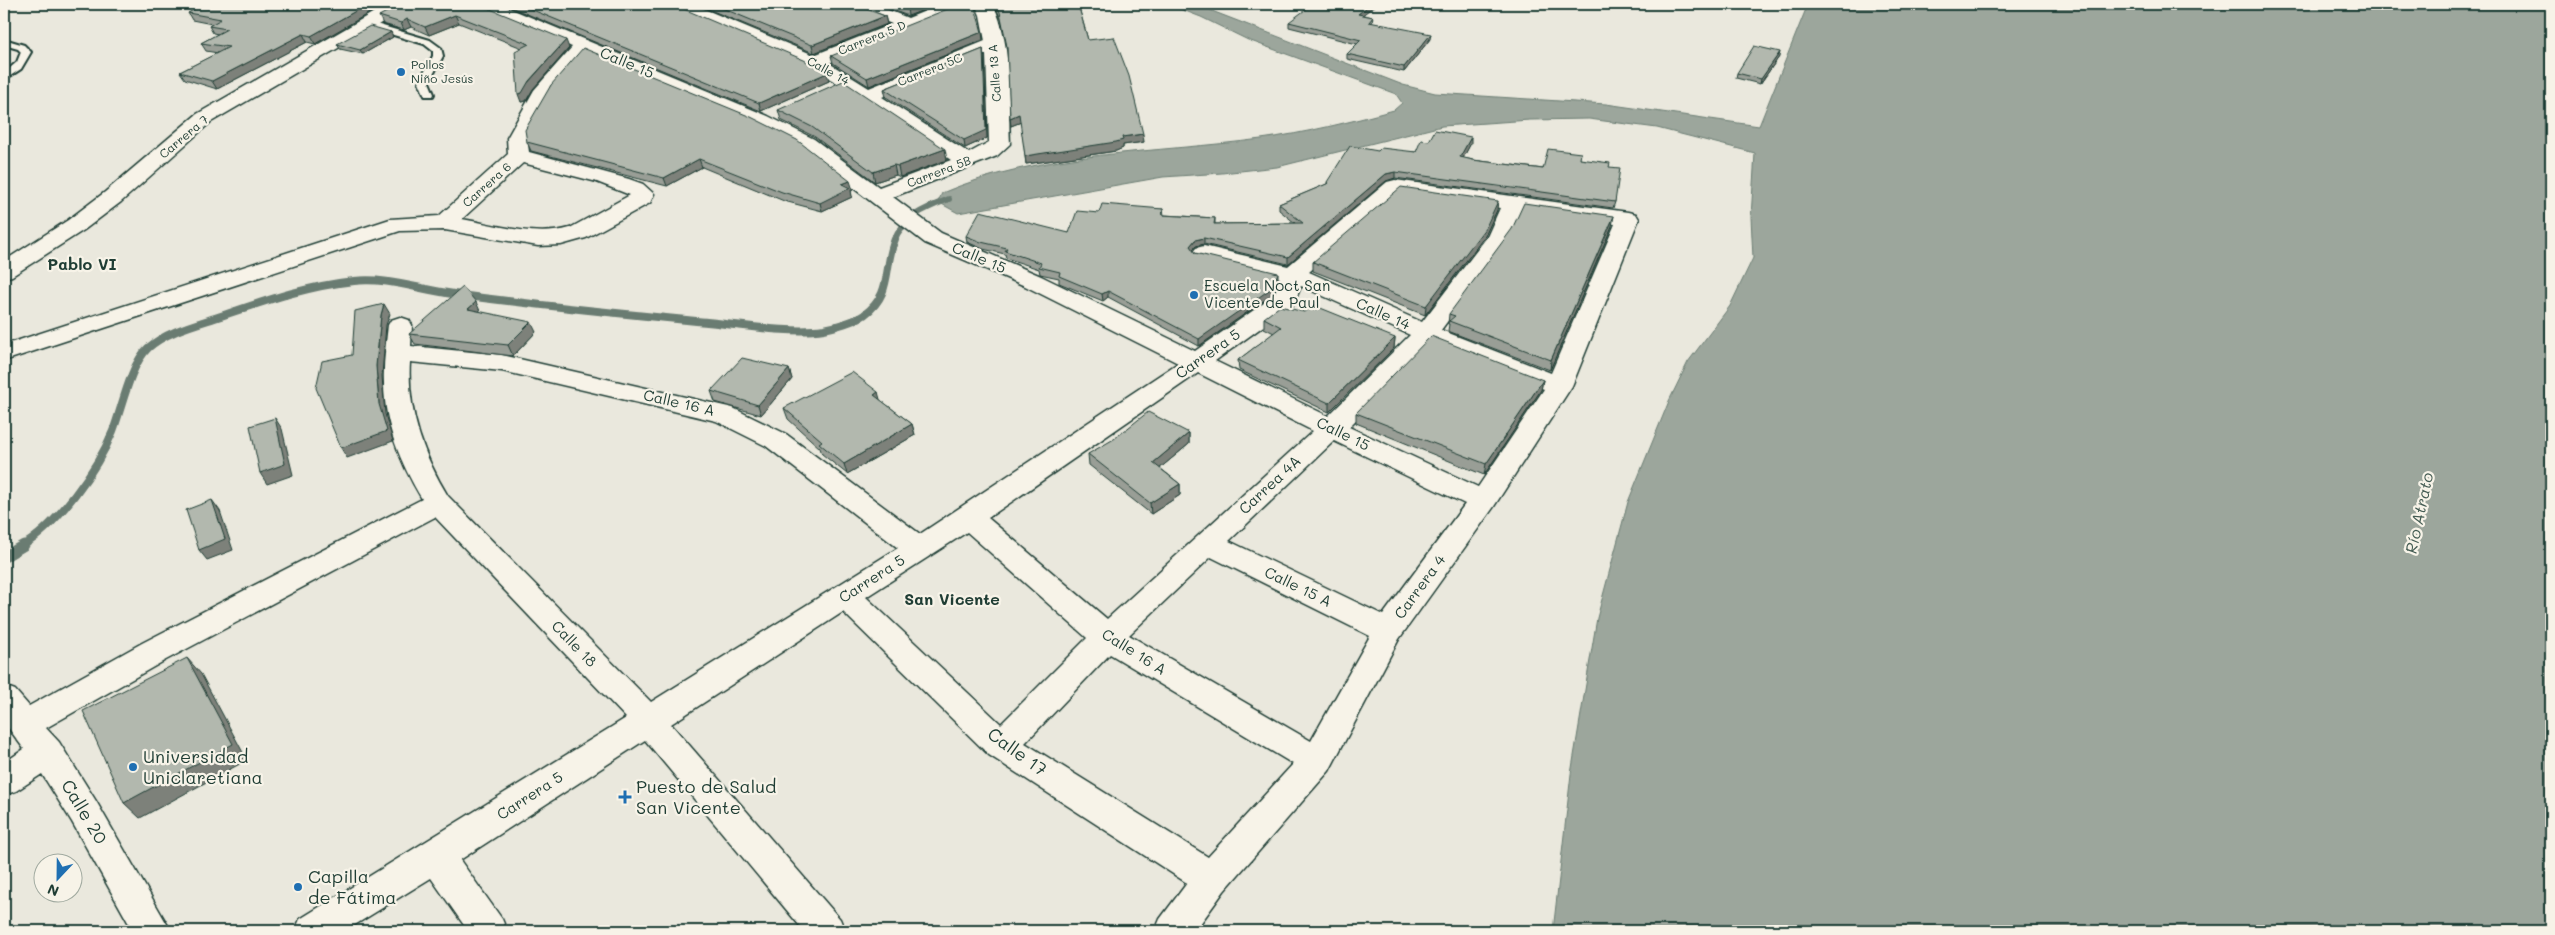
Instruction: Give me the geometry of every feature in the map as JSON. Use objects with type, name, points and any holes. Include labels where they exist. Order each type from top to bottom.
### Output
[{"type":"street","name":"Carrera 7","points":[[4,271],[76,225],[113,197],[204,118],[401,4]]},
{"type":"street","name":"Calle 15","points":[[484,4],[761,120],[807,143],[933,238],[1033,281],[1331,429],[1483,501]]},
{"type":"street","name":"Calle 14","points":[[677,4],[814,62],[848,81],[866,96],[968,161]]},
{"type":"street","points":[[857,4],[908,24]]},
{"type":"street","name":"Carrera 5 D","points":[[814,62],[958,4]]},
{"type":"street","name":"Calle 13 A","points":[[984,4],[988,10],[994,44],[1000,144]]},
{"type":"street","name":"Carrera 5C","points":[[866,96],[994,44]]},
{"type":"street","name":"Carrera 6","points":[[445,223],[519,156],[517,138],[540,98],[584,45]]},
{"type":"street","points":[[822,92],[848,81]]},
{"type":"street","points":[[761,120],[787,108]]},
{"type":"street","name":"Carrera 5B","points":[[884,201],[990,152],[1000,144]]},
{"type":"street","points":[[4,352],[380,228],[398,224],[445,223],[538,239],[561,238],[578,233],[642,198],[643,194],[634,188],[574,169],[519,156]]},
{"type":"street","points":[[1292,274],[1395,186],[1513,203]]},
{"type":"street","name":"Carrera 4","points":[[1173,931],[1212,879],[1317,761],[1388,631],[1483,501],[1559,386],[1598,297],[1628,219],[1513,203]]},
{"type":"street","name":"Carrea 4A","points":[[1001,745],[1107,637],[1331,429],[1426,333],[1498,238],[1513,203]]},
{"type":"street","name":"Calle 14","points":[[1204,254],[1292,274],[1426,333],[1559,386]]},
{"type":"street","name":"Carrera 5","points":[[313,931],[436,856],[970,517],[1285,300],[1292,274]]},
{"type":"street","name":"Calle 18","points":[[400,339],[397,390],[407,444],[417,469],[438,503],[648,720],[827,931]]},
{"type":"street","name":"Calle 16 A","points":[[400,339],[434,355],[502,364],[724,414],[776,440],[920,549]]},
{"type":"street","points":[[14,711],[160,648],[438,503]]},
{"type":"street","name":"Calle 16 A","points":[[970,517],[1107,637],[1317,761]]},
{"type":"street","name":"Calle 15 A","points":[[1208,543],[1388,631]]},
{"type":"street","name":"Calle 17","points":[[846,596],[1001,745],[1212,879]]},
{"type":"street","name":"Calle 20","points":[[14,711],[47,752],[75,795],[153,931]]},
{"type":"street","points":[[4,781],[47,752]]},
{"type":"street","points":[[436,856],[489,931]]},
{"type":"lane","points":[[366,24],[427,42],[438,50],[438,56],[424,82],[429,94]]},
{"type":"lane","points":[[4,42],[21,47],[26,52],[25,59],[21,64],[4,77]]},
{"type":"water","name":"Río Atrato","points":[[1167,4],[1199,4],[1212,11],[1403,85],[1435,93],[1606,104],[1759,126],[1808,4],[2551,4],[2551,931],[1553,931],[1571,774],[1597,618],[1628,502],[1669,401],[1688,362],[1730,306],[1753,258],[1751,217],[1755,153],[1657,128],[1589,119],[1530,120],[1442,126],[1277,167],[1163,177],[958,213],[938,202],[942,193],[980,179],[1019,169],[1099,156],[1278,137],[1328,127],[1394,110],[1402,103],[1396,94],[1248,40],[1201,17]]},
{"type":"building","points":[[204,4],[368,4],[311,36],[303,34],[212,81],[180,72],[229,47],[201,43],[227,29],[209,26],[221,19],[188,13]]},
{"type":"building","points":[[402,4],[478,4],[566,40],[529,81],[522,93],[518,94],[515,51],[529,44],[455,15],[425,27],[407,19],[401,23],[379,16]]},
{"type":"building","points":[[518,4],[672,4],[804,60],[827,73],[759,103]]},
{"type":"building","points":[[712,4],[853,4],[885,16],[812,45]]},
{"type":"building","points":[[895,4],[918,4],[907,8]]},
{"type":"building","points":[[960,4],[974,4],[982,32],[867,78],[831,56]]},
{"type":"building","points":[[996,4],[1078,4],[1088,40],[1114,37],[1129,76],[1143,134],[1122,137],[1123,140],[1116,142],[1025,156],[1019,114],[1010,118],[1007,47],[1000,12]]},
{"type":"building","points":[[1313,4],[1371,4],[1358,14],[1373,17],[1369,22],[1431,34],[1404,67],[1347,54],[1361,40],[1289,22]]},
{"type":"building","points":[[370,26],[391,32],[360,50],[337,44]]},
{"type":"building","points":[[1754,46],[1780,52],[1761,79],[1737,73]]},
{"type":"building","points":[[583,48],[751,117],[797,140],[850,181],[842,184],[850,188],[820,203],[782,192],[699,159],[664,178],[527,142],[525,130],[551,85]]},
{"type":"building","points":[[983,49],[986,130],[964,140],[884,89]]},
{"type":"building","points":[[843,81],[945,149],[898,166],[894,165],[873,172],[812,127],[778,110]]},
{"type":"building","points":[[1435,130],[1471,137],[1460,157],[1473,160],[1543,169],[1548,149],[1581,153],[1580,159],[1610,163],[1609,167],[1620,168],[1615,202],[1395,172],[1386,174],[1288,257],[1204,238],[1195,240],[1190,246],[1195,253],[1278,273],[1272,288],[1199,339],[1108,291],[1102,294],[1059,276],[1060,272],[1039,267],[1041,263],[1005,251],[1007,248],[981,242],[966,236],[980,211],[1069,233],[1077,211],[1099,213],[1102,204],[1163,209],[1162,215],[1215,218],[1214,224],[1303,223],[1279,204],[1329,183],[1327,182],[1350,146],[1378,151],[1381,148],[1416,152],[1421,140],[1429,141]]},
{"type":"building","points":[[1401,187],[1498,201],[1486,227],[1426,306],[1313,262]]},
{"type":"building","points":[[1524,203],[1614,216],[1551,360],[1449,321],[1455,316],[1449,314],[1512,229]]},
{"type":"building","points":[[463,287],[476,302],[468,309],[531,322],[508,345],[409,334]]},
{"type":"building","points":[[384,304],[381,315],[376,366],[379,404],[387,431],[341,448],[316,388],[322,361],[352,355],[355,311]]},
{"type":"building","points":[[1313,305],[1395,338],[1329,403],[1238,360],[1281,327],[1264,318],[1280,306],[1304,312]]},
{"type":"building","points":[[1431,336],[1543,380],[1486,464],[1356,413]]},
{"type":"building","points":[[742,358],[789,369],[758,405],[711,391]]},
{"type":"building","points":[[852,372],[878,392],[874,395],[912,424],[844,464],[819,443],[822,441],[784,408]]},
{"type":"building","points":[[1148,412],[1189,433],[1153,463],[1180,484],[1150,503],[1088,454],[1114,439]]},
{"type":"building","points":[[275,418],[285,464],[260,473],[250,426]]},
{"type":"building","points":[[212,500],[225,539],[199,550],[186,510]]},
{"type":"building","points":[[187,658],[233,744],[124,803],[83,711]]},
{"type":"waterway","points":[[894,241],[898,232],[910,219],[924,210],[949,199]]},
{"type":"waterway","points":[[22,546],[49,525],[87,478],[113,431],[136,365],[148,348],[164,337],[192,325],[303,290],[337,283],[366,280],[580,310],[781,330],[824,329],[856,319],[873,307],[883,290],[895,239]]},
{"type":"waterway","points":[[4,557],[24,545]]},
{"type":"place","name":"Pollos Niño Jesús","points":[[401,72]]},
{"type":"place","name":"Escuela Noct San Vicente de Paul","points":[[1194,295]]},
{"type":"place","name":"Universidad Uniclaretiana","points":[[133,767]]},
{"type":"place","name":"Puesto de Salud San Vicente","points":[[625,797]]},
{"type":"place","name":"Capilla de Fátima","points":[[298,887]]},
{"type":"district","name":"Pablo VI","points":[[82,264]]},
{"type":"district","name":"San Vicente","points":[[952,599]]}]
